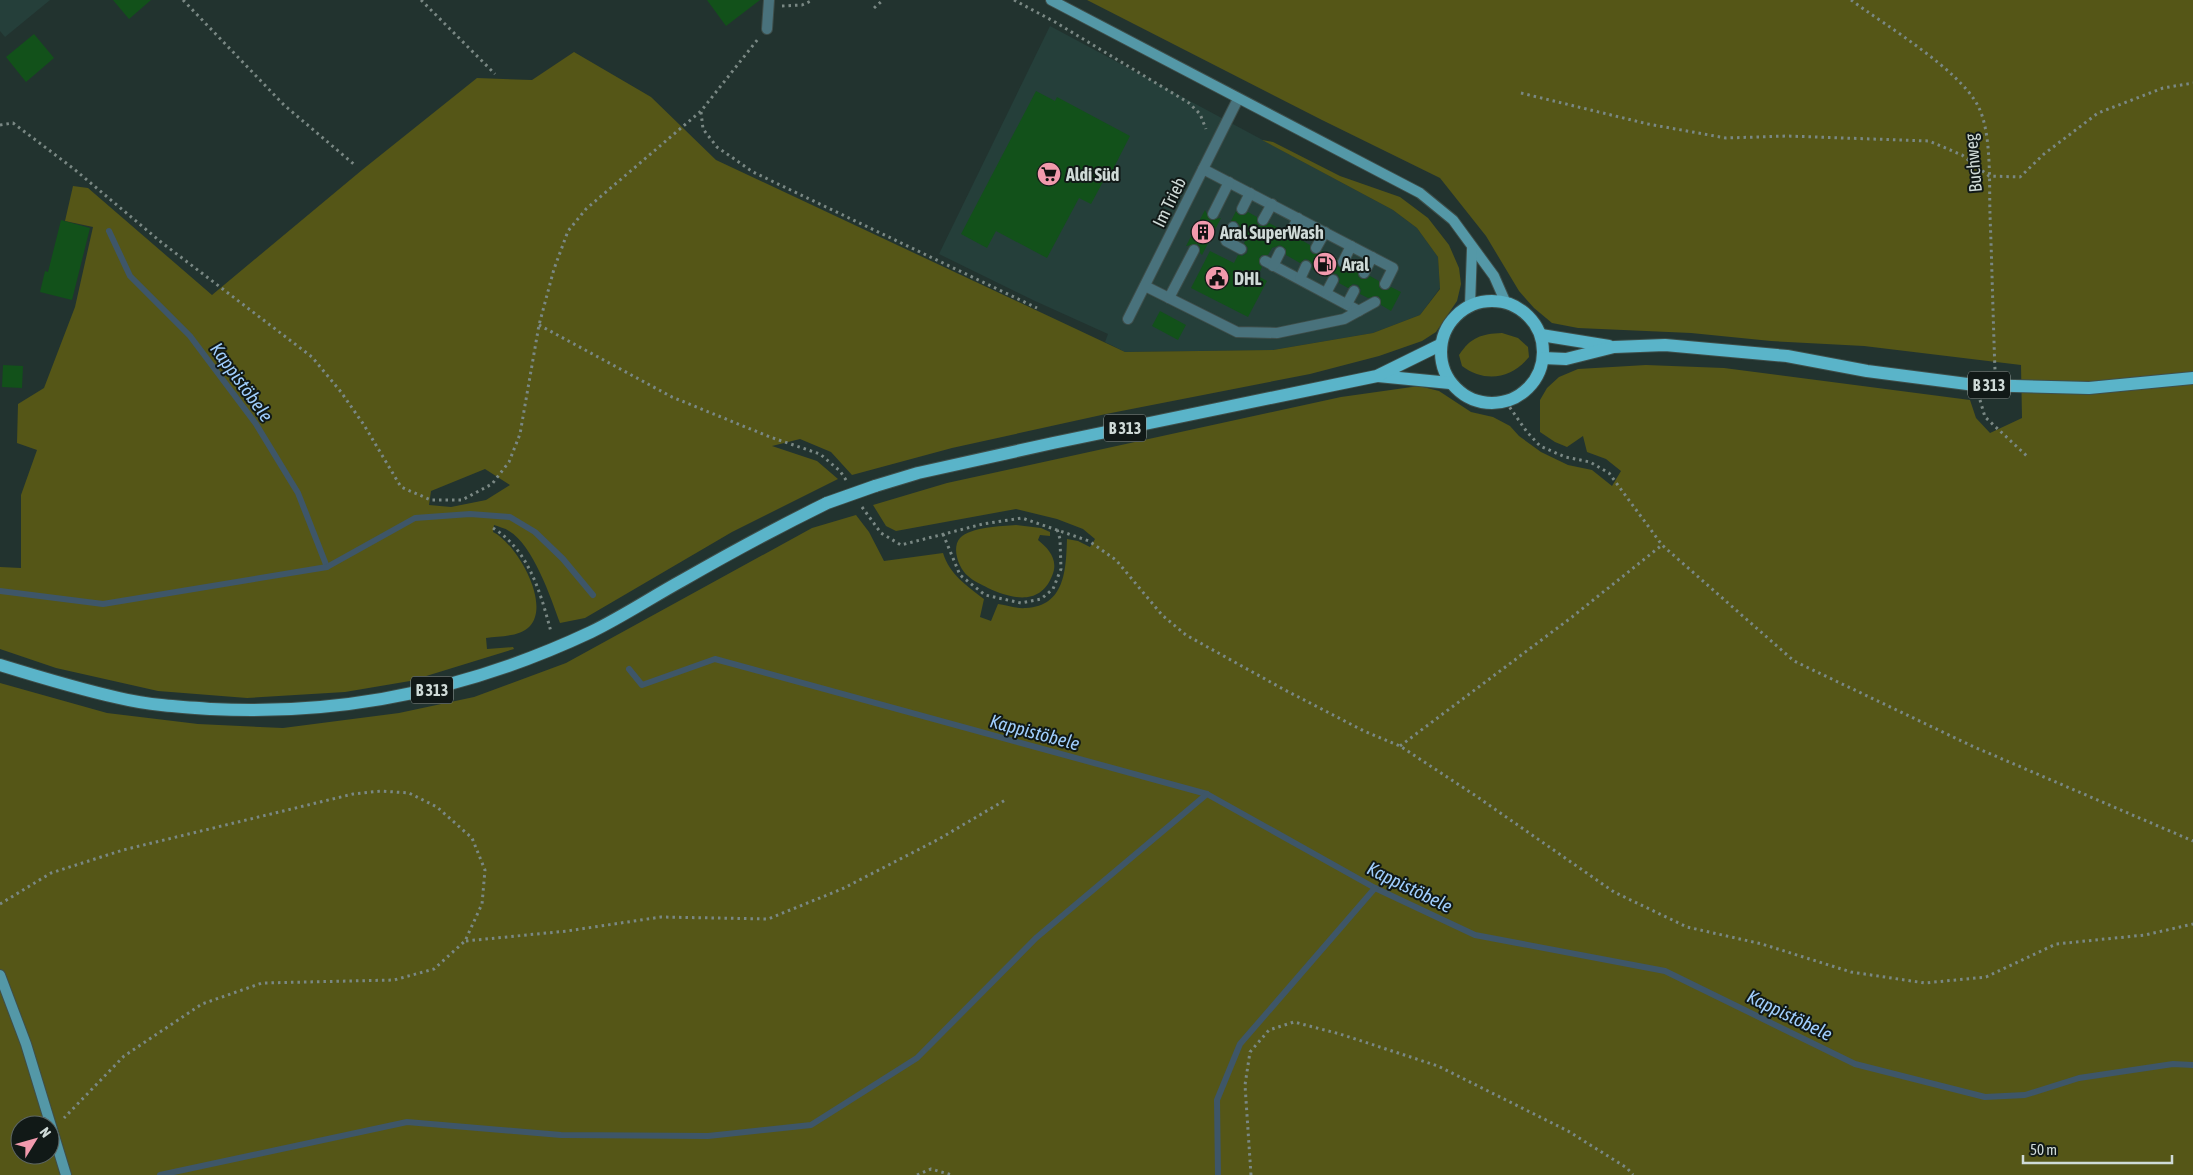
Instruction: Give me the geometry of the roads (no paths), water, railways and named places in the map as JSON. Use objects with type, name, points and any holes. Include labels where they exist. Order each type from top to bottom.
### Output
[{"type":"main road","points":[[1487,300],[1504,302],[1520,308],[1533,320],[1541,335],[1543,358],[1538,375],[1528,389],[1506,402],[1479,402],[1463,395],[1450,383],[1440,358],[1440,344],[1446,328],[1456,315],[1470,305],[1487,300]]},
{"type":"main road","name":"B 313","points":[[1541,335],[1614,347],[1665,346],[1787,356],[1867,371],[1975,385],[2089,388],[2193,378]]},
{"type":"main road","name":"B 313","points":[[0,664],[53,682],[121,699],[183,707],[247,711],[316,708],[393,699],[466,682],[520,663],[592,632],[760,536],[827,503],[875,486],[918,473],[1053,443],[1377,376],[1440,344]]},
{"type":"main road","name":"B 313","points":[[1543,358],[1566,359],[1614,347]]},
{"type":"main road","name":"B 313","points":[[1377,376],[1450,383]]},
{"type":"street","points":[[1051,0],[1420,193],[1453,220],[1472,249],[1494,276],[1504,302]]},
{"type":"street","points":[[767,29],[769,3]]},
{"type":"street","name":"Im Trieb","points":[[1128,319],[1238,99]]},
{"type":"street","points":[[1203,169],[1393,268],[1385,284]]},
{"type":"street","points":[[1213,214],[1229,182]]},
{"type":"street","points":[[1242,209],[1250,193]]},
{"type":"street","points":[[1263,220],[1272,204]]},
{"type":"street","points":[[1290,234],[1298,218]]},
{"type":"street","points":[[1233,228],[1226,241],[1241,249]]},
{"type":"street","points":[[1316,248],[1324,232]]},
{"type":"street","points":[[1343,262],[1351,246]]},
{"type":"street","points":[[1470,305],[1472,249]]},
{"type":"street","points":[[1169,298],[1194,250]]},
{"type":"street","points":[[1280,252],[1269,264],[1359,311]]},
{"type":"street","points":[[1364,273],[1372,257]]},
{"type":"street","points":[[1300,279],[1306,266]]},
{"type":"street","points":[[1326,293],[1333,280]]},
{"type":"street","points":[[1145,286],[1237,332],[1277,333],[1344,319],[1375,302]]},
{"type":"street","points":[[1347,304],[1354,291]]},
{"type":"street","points":[[0,975],[26,1044],[66,1175]]},
{"type":"waterway","name":"Kappistöbele","points":[[109,231],[130,276],[190,336],[256,424],[298,493],[327,567]]},
{"type":"waterway","name":"Kappistöbele","points":[[0,591],[103,604],[327,567],[415,518],[470,514],[510,517],[535,532],[563,559],[593,595]]},
{"type":"waterway","name":"Kappistöbele","points":[[629,669],[642,685],[715,659],[1207,794],[1375,888],[1475,935],[1665,971],[1855,1064],[1985,1097],[2025,1095],[2079,1078],[2173,1064],[2193,1065]]},
{"type":"waterway","points":[[160,1175],[407,1122],[561,1135],[708,1136],[811,1125],[917,1058],[1036,938],[1207,794]]},
{"type":"waterway","points":[[1218,1175],[1217,1100],[1240,1044],[1375,888]]},
{"type":"place","name":"Aldi Süd","points":[[1049,174]]},
{"type":"place","name":"Aral SuperWash","points":[[1203,232]]},
{"type":"place","name":"Aral","points":[[1325,264]]},
{"type":"place","name":"DHL","points":[[1217,278]]}]
